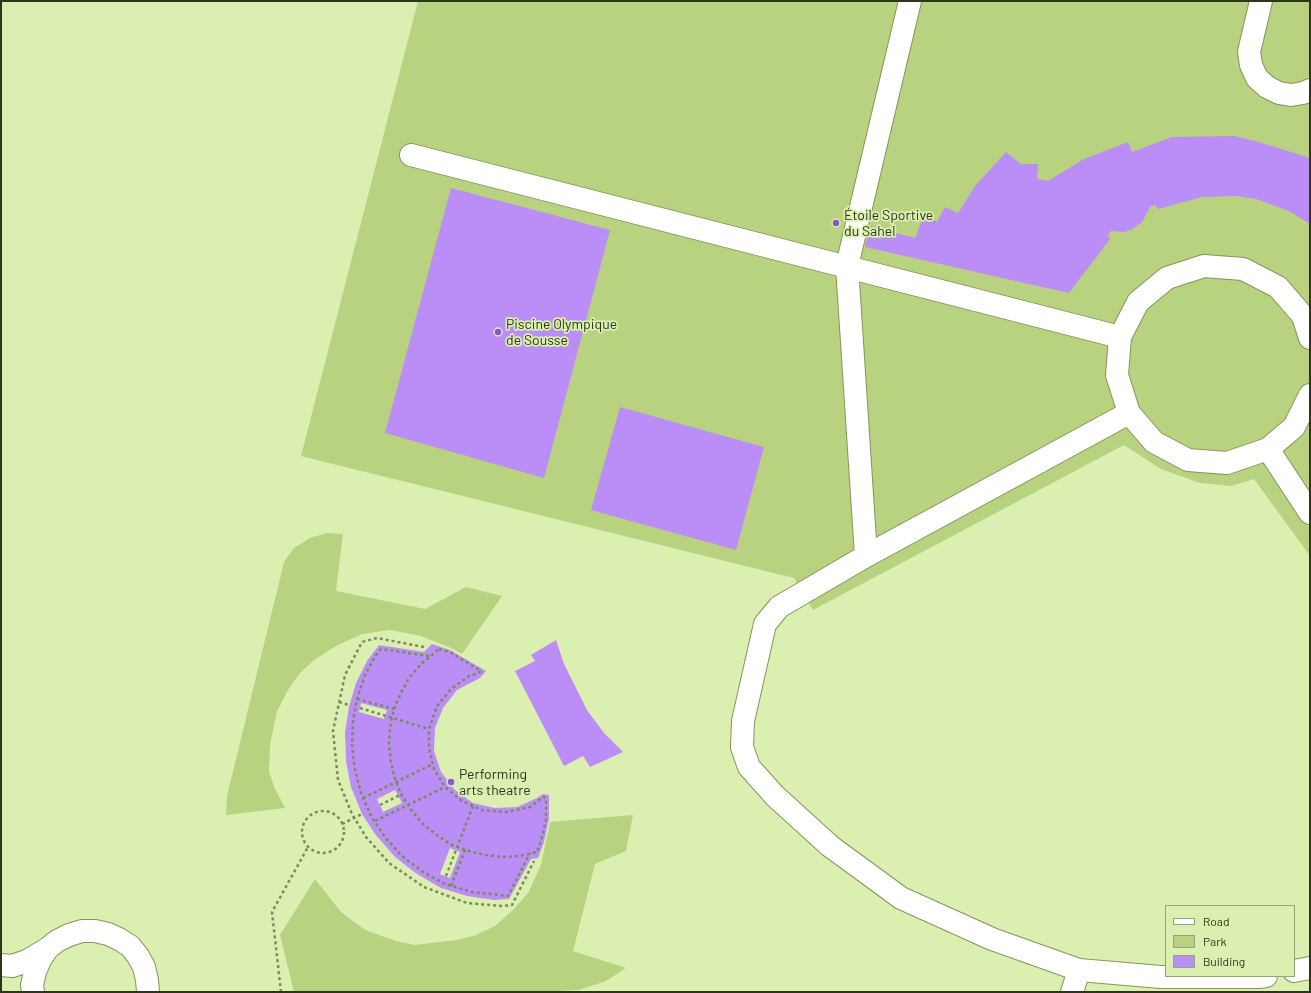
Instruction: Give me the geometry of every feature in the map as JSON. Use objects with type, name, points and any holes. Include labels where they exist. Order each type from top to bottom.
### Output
[{"type":"street","points":[[866,556],[847,266],[910,1]]},
{"type":"street","points":[[1261,1],[1249,52],[1251,65],[1257,78],[1267,87],[1279,93],[1291,95],[1304,93],[1310,90]]},
{"type":"street","points":[[411,155],[1120,337]]},
{"type":"street","points":[[1310,338],[1303,316],[1278,287],[1243,269],[1204,266],[1167,278],[1138,302],[1120,337],[1117,375],[1129,413],[1154,442],[1188,460],[1227,463],[1268,449],[1294,426],[1310,396]]},
{"type":"street","points":[[1129,413],[866,556],[779,607],[765,624],[743,721],[742,747],[749,767],[775,796],[830,846],[901,898],[992,939],[1079,970],[1161,977],[1259,977]]},
{"type":"street","points":[[1268,449],[1310,513]]},
{"type":"street","points":[[1,965],[12,966],[27,961],[48,949],[57,941],[69,935],[82,931],[95,931],[120,939],[130,946],[144,967],[147,984],[161,992]]},
{"type":"street","points":[[33,992],[32,985],[35,972],[40,960],[48,949]]},
{"type":"street","points":[[1295,971],[1310,968]]},
{"type":"street","points":[[1072,992],[1079,970]]},
{"type":"path","points":[[424,647],[377,638],[362,642],[344,674],[333,732],[338,780],[354,817],[366,837],[389,863],[424,887],[467,903],[502,906],[512,905],[534,861]]},
{"type":"path","points":[[430,656],[381,649],[365,676],[357,699],[353,721],[352,745],[355,770],[363,798],[385,837],[402,856],[423,872],[451,886],[472,892],[508,896],[530,853]]},
{"type":"path","points":[[439,649],[450,652],[481,671],[469,676],[451,689],[437,706],[430,729],[429,748],[434,769],[445,787],[462,801],[482,810],[506,812],[530,807],[543,797],[546,798],[546,820],[541,841],[536,852],[520,856],[503,857],[465,850],[437,835],[423,824],[412,811],[402,794],[396,782],[391,762],[389,744],[392,717],[394,709],[409,678],[430,656],[439,649]]},
{"type":"path","points":[[357,699],[394,709]]},
{"type":"path","points":[[339,702],[349,705]]},
{"type":"path","points":[[360,708],[430,729]]},
{"type":"path","points":[[363,798],[433,764]]},
{"type":"path","points":[[375,821],[445,787]]},
{"type":"path","points":[[380,805],[402,794]]},
{"type":"path","points":[[446,876],[473,806]]},
{"type":"path","points":[[320,811],[334,815],[342,824],[344,833],[338,846],[332,851],[326,853],[319,853],[308,847],[302,835],[302,828],[308,817],[313,813],[320,811]]},
{"type":"path","points":[[342,824],[362,814]]},
{"type":"path","points":[[281,992],[272,912],[308,847]]},
{"type":"path","points":[[451,886],[465,850]]},
{"type":"path","points":[[440,893],[441,888]]},
{"type":"green space","name":"Étoile Sportive du Sahel","points":[[418,1],[1310,1],[1310,556],[1254,479],[1231,486],[1200,483],[1161,469],[1124,445],[813,610],[794,578],[301,456]]},
{"type":"green space","points":[[327,533],[343,534],[336,591],[425,609],[466,587],[502,596],[462,654],[421,636],[390,630],[362,634],[336,646],[314,660],[300,673],[288,690],[277,711],[270,745],[269,772],[275,789],[285,808],[226,815],[227,796],[284,562],[294,548],[310,538]]},
{"type":"green space","points":[[633,815],[626,851],[595,864],[573,951],[626,968],[606,981],[579,990],[560,991],[294,992],[280,935],[315,879],[341,912],[365,930],[396,941],[415,945],[457,940],[476,935],[495,926],[512,911],[528,893],[541,865],[550,822]]},
{"type":"building","points":[[1234,136],[1310,158],[1310,224],[1289,211],[1256,199],[1236,196],[1202,197],[1158,209],[1155,205],[1150,207],[1142,222],[1134,228],[1125,232],[1111,231],[1108,235],[1110,239],[1069,293],[865,247],[870,226],[915,238],[924,215],[937,222],[945,207],[958,213],[975,186],[1006,152],[1021,164],[1038,164],[1037,179],[1048,181],[1084,159],[1128,142],[1132,152],[1172,137]]},
{"type":"building","name":"Piscine Olympique de Sousse","points":[[451,188],[610,230],[544,478],[385,433]]},
{"type":"building","points":[[620,407],[764,447],[736,550],[591,510]]},
{"type":"building","points":[[556,640],[564,664],[587,710],[604,733],[623,752],[590,767],[583,756],[564,766],[515,671],[535,661],[531,655]]},
{"type":"building","points":[[432,644],[450,650],[486,671],[480,678],[457,690],[443,708],[435,728],[434,751],[441,772],[455,790],[473,803],[495,808],[517,807],[543,794],[549,795],[549,819],[544,842],[538,858],[531,859],[509,899],[494,900],[467,896],[441,888],[417,874],[395,857],[375,834],[362,814],[351,787],[346,761],[345,732],[349,707],[356,683],[367,661],[379,645],[424,652]],"holes":[[[361,703],[387,710],[384,719],[359,712]],[[395,790],[402,803],[383,812],[377,799]],[[450,848],[460,852],[450,878],[440,874]]]},
{"type":"place","name":"Étoile Sportive du Sahel","points":[[836,223]]},
{"type":"place","name":"Piscine Olympique de Sousse","points":[[498,332]]},
{"type":"place","name":"Performing arts theatre","points":[[451,782]]}]
